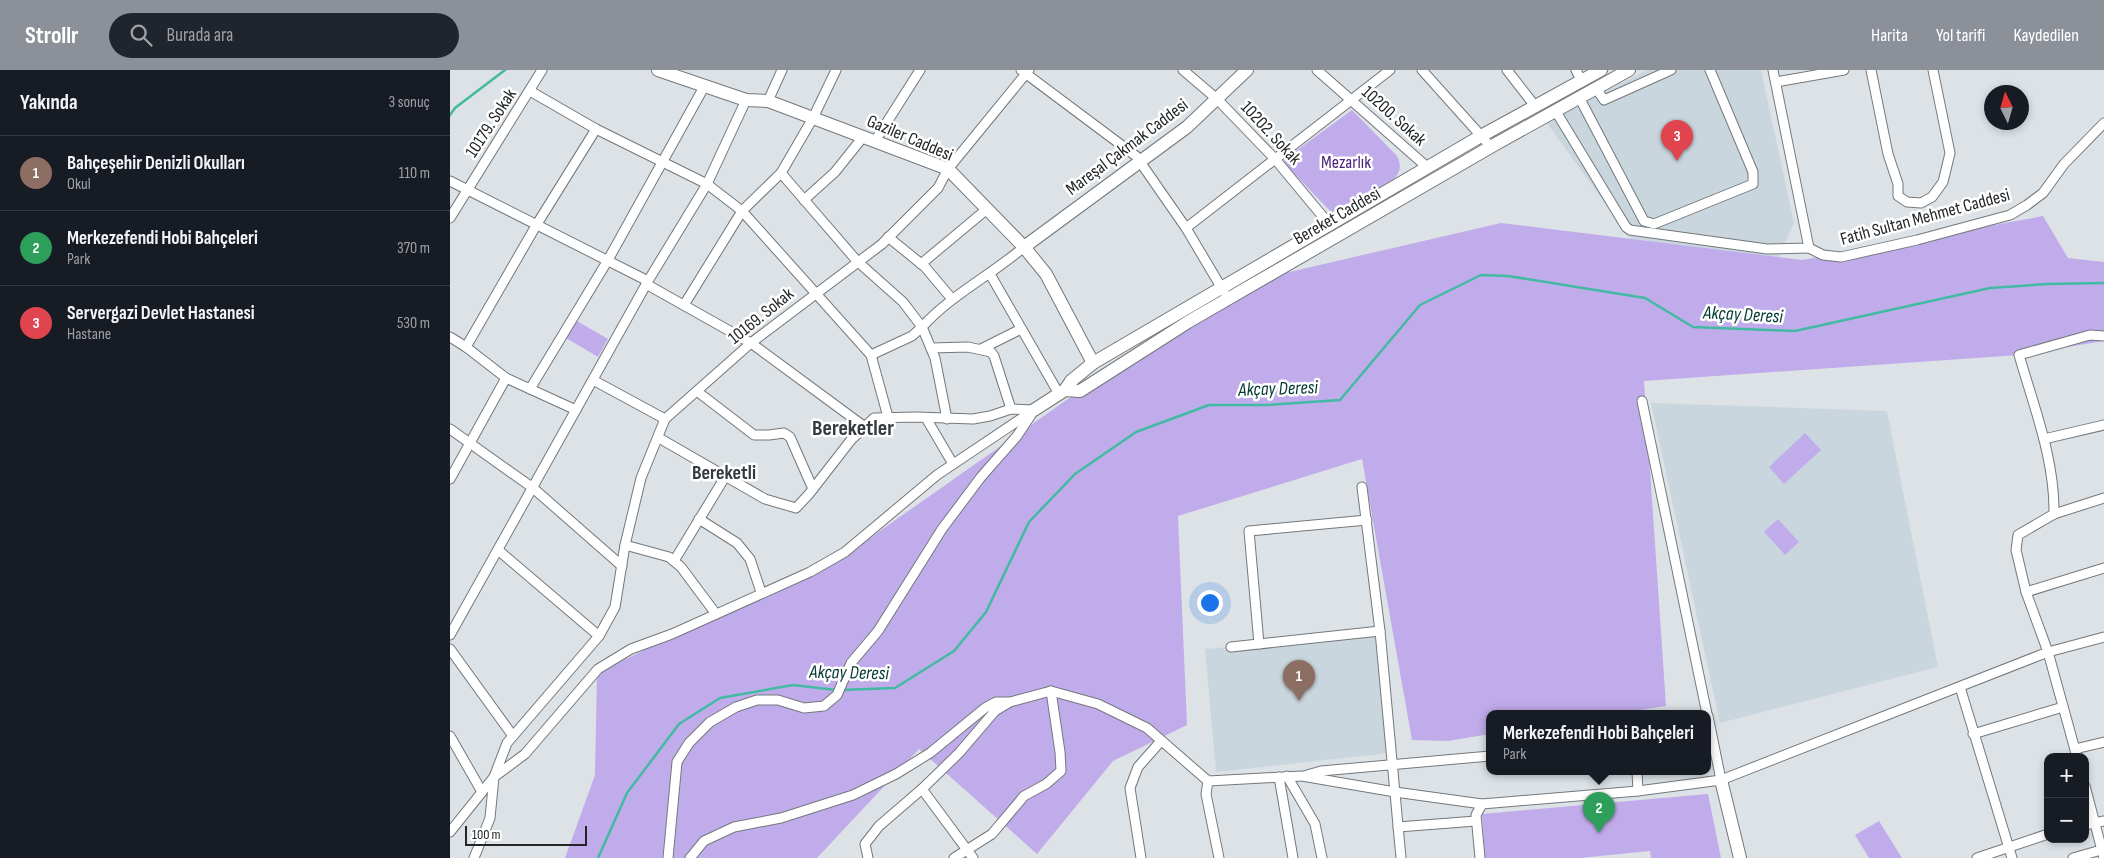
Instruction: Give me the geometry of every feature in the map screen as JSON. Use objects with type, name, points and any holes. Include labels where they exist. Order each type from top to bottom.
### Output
[{"type":"street","name":"10179. Sokak","points":[[450,218],[542,70]]},
{"type":"street","name":"Gaziler Caddesi","points":[[658,70],[746,100],[768,101],[948,168],[1024,247],[1046,274],[1093,363]]},
{"type":"street","points":[[768,101],[782,70]]},
{"type":"street","points":[[684,306],[742,211],[781,172],[813,118],[836,70]]},
{"type":"street","points":[[804,200],[869,139],[920,70]]},
{"type":"street","name":"10202. Sokak","points":[[1183,70],[1217,99],[1275,159],[1329,224]]},
{"type":"street","name":"Mareşal Çakmak Caddesi","points":[[1024,247],[1187,127],[1247,70]]},
{"type":"street","name":"10200. Sokak","points":[[1317,70],[1427,167]]},
{"type":"street","points":[[1186,228],[1390,70]]},
{"type":"street","points":[[1422,70],[1490,147]]},
{"type":"street","points":[[1507,70],[1535,106]]},
{"type":"street","points":[[1576,70],[1582,82]]},
{"type":"street","name":"Bereket Caddesi","points":[[1034,410],[1062,392],[1071,381],[1093,363],[1427,167],[1601,70]]},
{"type":"street","name":"Bereket Caddesi","points":[[1062,392],[1080,391],[1188,322],[1490,147],[1629,70]]},
{"type":"street","points":[[1596,88],[1604,100],[1671,70]]},
{"type":"street","points":[[1579,97],[1644,221],[1654,224],[1753,184],[1753,172],[1710,70]]},
{"type":"street","points":[[1555,110],[1626,227],[1630,230],[1767,249],[1810,248],[1773,70]]},
{"type":"street","points":[[1776,82],[1844,70]]},
{"type":"street","points":[[1871,70],[1888,154],[1898,184],[1898,196],[1907,202],[1921,203],[1932,197],[1943,182],[1950,153],[1933,70]]},
{"type":"street","points":[[1026,71],[1136,156],[1186,228],[1228,299]]},
{"type":"street","name":"10169. Sokak","points":[[665,419],[698,392],[751,343],[888,237],[938,188],[948,168],[1026,71]]},
{"type":"street","points":[[530,389],[608,260],[661,161],[704,87]]},
{"type":"street","points":[[530,91],[596,129],[707,184],[742,211],[871,356],[888,417]]},
{"type":"street","points":[[450,635],[647,283],[707,184],[746,100]]},
{"type":"street","name":"Fatih Sultan Mehmet Caddesi","points":[[1810,248],[1823,255],[1841,257],[1917,240],[2010,215],[2043,193],[2064,164],[2104,123]]},
{"type":"street","points":[[466,347],[537,224],[596,129]]},
{"type":"street","points":[[781,172],[857,261],[903,302],[922,327],[938,372],[947,420]]},
{"type":"street","points":[[450,180],[608,260],[684,306],[751,343],[865,427]]},
{"type":"street","points":[[921,264],[987,209]]},
{"type":"street","points":[[888,237],[921,264],[952,299]]},
{"type":"street","points":[[871,356],[912,336],[936,311],[990,274],[1024,247]]},
{"type":"street","points":[[990,274],[1021,328],[1062,392]]},
{"type":"street","points":[[981,349],[1021,328]]},
{"type":"street","points":[[2054,514],[2054,491],[2044,439],[2019,356],[2090,335],[2104,336]]},
{"type":"street","points":[[450,337],[506,378],[576,410]]},
{"type":"street","points":[[931,348],[968,347],[991,352],[994,356],[1011,409]]},
{"type":"street","points":[[450,480],[506,378]]},
{"type":"street","points":[[474,858],[490,818],[494,777],[507,743],[599,636],[615,607],[625,546],[641,478],[659,438],[665,419],[593,380]]},
{"type":"street","points":[[698,392],[754,435],[784,433],[790,438],[812,490]]},
{"type":"street","points":[[1642,401],[1707,710]]},
{"type":"street","points":[[659,438],[765,499],[796,508],[851,440],[874,418],[947,420],[982,418],[1011,409],[1034,410]]},
{"type":"street","points":[[450,832],[494,777],[526,754],[598,669],[631,649],[672,634],[761,592],[810,572],[845,552],[937,475],[1034,410]]},
{"type":"street","points":[[668,858],[677,762],[689,743],[710,722],[736,706],[757,700],[778,700],[804,708],[824,706],[837,695],[851,663],[878,631],[942,529],[981,477],[1017,436],[1034,410]]},
{"type":"street","points":[[926,418],[954,464]]},
{"type":"street","points":[[2044,439],[2104,425]]},
{"type":"street","points":[[450,429],[532,488],[622,566]]},
{"type":"street","points":[[674,561],[725,477]]},
{"type":"street","points":[[1362,487],[1380,631],[1401,858]]},
{"type":"street","points":[[2104,498],[2054,514],[2018,535],[2016,550],[2026,592],[2048,652],[2076,753],[2104,742]]},
{"type":"street","points":[[699,519],[737,543],[750,558],[761,592]]},
{"type":"street","points":[[1259,644],[1249,531],[1367,520]]},
{"type":"street","points":[[625,546],[669,557],[681,567],[716,614]]},
{"type":"street","points":[[498,550],[599,636]]},
{"type":"street","points":[[2026,592],[2104,568]]},
{"type":"street","points":[[1230,647],[1380,631]]},
{"type":"street","points":[[1302,776],[1395,792],[1482,804],[1638,791],[1721,780],[2048,652],[2104,637]]},
{"type":"street","points":[[450,650],[513,736]]},
{"type":"street","points":[[1960,687],[2012,858]]},
{"type":"street","points":[[690,858],[704,841],[734,827],[781,818],[853,795],[896,774],[930,753],[985,708],[996,702],[1010,702],[1051,691],[1098,704],[1147,728],[1208,781],[1302,776],[1321,771],[1486,756]]},
{"type":"street","points":[[954,858],[992,834],[1024,796],[1046,784],[1061,771],[1051,691]]},
{"type":"street","points":[[868,858],[865,844],[879,826],[922,789],[959,753],[995,711],[1010,702]]},
{"type":"street","points":[[1973,734],[2063,707]]},
{"type":"street","points":[[450,736],[482,792]]},
{"type":"street","points":[[1711,739],[1740,858]]},
{"type":"street","points":[[1141,858],[1130,788],[1138,768],[1161,741]]},
{"type":"street","points":[[1637,775],[1638,791]]},
{"type":"street","points":[[1283,777],[1293,858]]},
{"type":"street","points":[[1283,777],[1315,824],[1322,858]]},
{"type":"street","points":[[1208,781],[1206,794],[1219,858]]},
{"type":"street","points":[[922,789],[974,858]]},
{"type":"street","points":[[2073,858],[2102,854],[2100,822],[2089,796]]},
{"type":"street","points":[[1480,858],[1476,815],[1482,804]]},
{"type":"street","points":[[1398,827],[1476,821]]},
{"type":"street","points":[[1977,858],[2044,835]]},
{"type":"shaded area","points":[[1647,70],[1761,70],[1794,223],[1778,258],[1636,246],[1546,122]]},
{"type":"shaded area","points":[[1651,403],[1887,411],[1938,667],[1720,723]]},
{"type":"shaded area","points":[[1382,634],[1391,753],[1216,772],[1205,649]]},
{"type":"green space","name":"Mezarlık","points":[[1352,110],[1397,156],[1400,165],[1395,178],[1334,215],[1284,163],[1285,159]]},
{"type":"green space","points":[[2043,216],[2068,258],[2104,262],[2104,341],[2019,355],[1644,381],[1666,706],[1640,710],[1486,710],[1486,735],[1448,741],[1412,740],[1362,459],[1178,516],[1187,725],[1113,761],[1037,854],[919,749],[817,858],[565,858],[595,775],[597,673],[857,547],[1229,286],[1501,223],[1802,260]]},
{"type":"green space","points":[[577,321],[608,339],[598,357],[566,338]]},
{"type":"green space","points":[[1805,433],[1821,450],[1784,484],[1769,467]]},
{"type":"green space","points":[[1778,519],[1799,542],[1785,555],[1764,532]]},
{"type":"green space","points":[[1708,794],[1721,858],[1651,858],[1650,851],[1580,858],[1485,858],[1482,814]]},
{"type":"green space","points":[[1879,821],[1902,858],[1869,858],[1855,835]]},
{"type":"waterway","points":[[450,115],[455,108],[505,70]]},
{"type":"waterway","name":"Akçay Deresi","points":[[841,690],[895,688],[954,651],[986,612],[1029,522],[1075,474],[1136,432],[1209,405],[1268,405],[1340,400],[1420,305],[1481,275],[1508,276],[1645,298],[1693,327],[1795,331],[1990,288],[2104,283]]},
{"type":"waterway","name":"Akçay Deresi","points":[[598,858],[627,793],[679,724],[720,698],[793,685],[836,690]]},
{"type":"place","name":"Servergazi Devlet Hastanesi","points":[[1677,161]]},
{"type":"place","name":"Bahçeşehir Denizli Okulları","points":[[1299,701]]},
{"type":"place","name":"Merkezefendi Hobi Bahçeleri","points":[[1599,833]]},
{"type":"district","name":"Bereketler","points":[[853,428]]},
{"type":"district","name":"Bereketli","points":[[724,473]]}]
